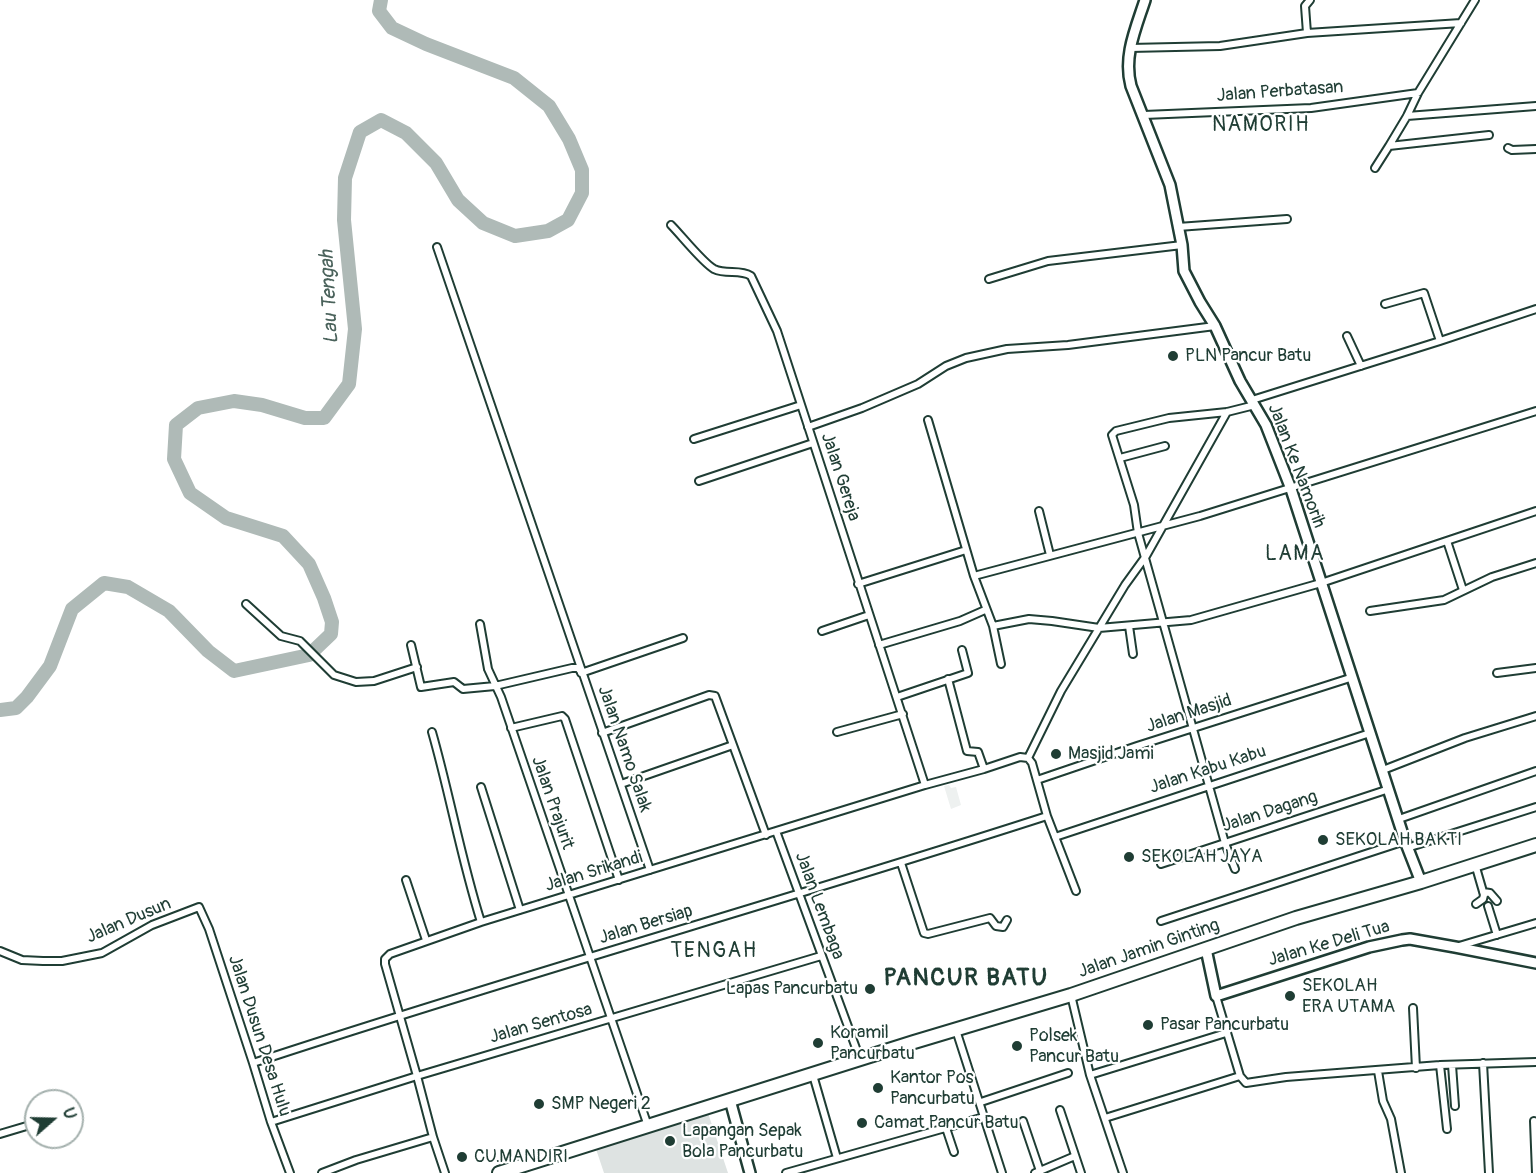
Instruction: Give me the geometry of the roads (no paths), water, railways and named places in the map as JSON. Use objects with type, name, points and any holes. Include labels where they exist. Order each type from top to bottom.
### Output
[{"type":"highway","name":"Jalan Jamin Ginting","points":[[499,1173],[1071,995],[1296,918],[1421,882],[1536,845]]},
{"type":"street","name":"Jalan Ke Namorih","points":[[1145,0],[1130,48],[1129,80],[1170,185],[1182,245],[1184,271],[1215,326],[1240,381],[1266,425],[1291,489],[1350,678],[1383,770],[1406,845],[1421,882]]},
{"type":"street","points":[[1307,33],[1305,6],[1310,0]]},
{"type":"street","points":[[1375,168],[1475,0]]},
{"type":"street","points":[[1130,48],[1220,46],[1307,33],[1461,22]]},
{"type":"street","name":"Jalan Perbatasan","points":[[1144,115],[1311,108],[1418,93]]},
{"type":"street","points":[[1407,117],[1536,106]]},
{"type":"street","points":[[1389,146],[1489,135]]},
{"type":"street","points":[[1508,147],[1512,150],[1536,149]]},
{"type":"street","points":[[1178,226],[1287,219]]},
{"type":"street","name":"Jalan Gereja","points":[[670,225],[715,269],[726,272],[746,272],[751,276],[777,331],[925,785]]},
{"type":"street","points":[[988,279],[1048,261],[1182,245]]},
{"type":"street","points":[[437,247],[581,673]]},
{"type":"street","points":[[1385,304],[1424,293],[1440,341]]},
{"type":"street","points":[[1235,869],[1225,843],[1138,533],[1134,505],[1112,437],[1116,431],[1169,418],[1227,412],[1536,309]]},
{"type":"street","points":[[808,427],[862,408],[918,384],[946,366],[966,358],[1007,350],[1068,345],[1215,326]]},
{"type":"street","points":[[1347,336],[1361,366]]},
{"type":"street","points":[[694,439],[801,405]]},
{"type":"street","points":[[974,576],[1162,527],[1291,489],[1536,411]]},
{"type":"street","points":[[1076,891],[1047,816],[1032,763],[1028,758],[1061,691],[1125,585],[1146,556],[1227,412]]},
{"type":"street","points":[[928,420],[974,576],[993,626],[1000,664]]},
{"type":"street","points":[[699,481],[813,443]]},
{"type":"street","points":[[1120,458],[1165,446]]},
{"type":"street","points":[[1039,511],[1050,555]]},
{"type":"street","points":[[993,626],[1029,619],[1099,628],[1203,618],[1321,583],[1536,511]]},
{"type":"street","points":[[1447,541],[1463,590]]},
{"type":"street","points":[[858,584],[966,550]]},
{"type":"street","points":[[1370,611],[1439,601],[1536,563]]},
{"type":"street","points":[[246,604],[281,636],[300,641],[334,675],[356,682],[366,682],[417,667]]},
{"type":"street","points":[[879,645],[960,621],[985,610]]},
{"type":"street","points":[[822,631],[869,615]]},
{"type":"street","name":"Jalan Prajurit","points":[[480,624],[488,669],[511,728],[648,1126]]},
{"type":"street","points":[[1129,626],[1133,654]]},
{"type":"street","name":"Jalan Namo Salak","points":[[650,870],[581,673],[683,638]]},
{"type":"street","points":[[411,645],[422,687],[454,682],[463,689],[495,686],[572,668],[579,669],[581,673]]},
{"type":"street","points":[[897,697],[968,673],[962,650]]},
{"type":"street","points":[[1497,673],[1536,668]]},
{"type":"street","name":"Jalan Masjid","points":[[1037,780],[1350,678]]},
{"type":"street","points":[[948,679],[967,751],[978,752],[984,769]]},
{"type":"street","points":[[602,733],[709,695],[715,696],[766,835]]},
{"type":"street","points":[[837,732],[903,714]]},
{"type":"street","points":[[511,728],[547,718],[562,716],[565,719],[619,880]]},
{"type":"street","points":[[1383,770],[1465,738],[1536,716]]},
{"type":"street","points":[[432,732],[447,782],[464,862],[481,922]]},
{"type":"street","name":"Jalan Kabu Kabu","points":[[1055,837],[1370,733]]},
{"type":"street","points":[[621,784],[733,745]]},
{"type":"street","name":"Jalan Srikandi","points":[[445,1173],[385,964],[385,959],[396,951],[481,922],[925,785],[1020,757],[1028,758]]},
{"type":"street","points":[[1399,819],[1536,771]]},
{"type":"street","points":[[481,787],[520,910]]},
{"type":"street","name":"Jalan Dagang","points":[[1161,864],[1389,789]]},
{"type":"street","points":[[1161,921],[1536,807]]},
{"type":"street","name":"Jalan Bersiap","points":[[253,1063],[400,1014],[901,863],[1047,816]]},
{"type":"street","name":"Jalan Lembaga","points":[[776,831],[860,1059]]},
{"type":"street","points":[[901,863],[924,933],[928,934],[990,918],[996,926],[1003,927],[1008,920]]},
{"type":"street","points":[[1475,864],[1483,892],[1483,899],[1476,904]]},
{"type":"street","points":[[406,880],[426,940]]},
{"type":"street","points":[[1483,892],[1490,893],[1497,901]]},
{"type":"street","points":[[1488,906],[1497,935]]},
{"type":"street","name":"Jalan Dusun","points":[[0,951],[22,960],[62,962],[102,953],[152,925],[199,907]]},
{"type":"street","name":"Jalan Dusun Desa Hulu","points":[[199,907],[209,929],[271,1122],[290,1173]]},
{"type":"street","points":[[1455,947],[1536,923]]},
{"type":"street","name":"Jalan Ke Deli Tua","points":[[1216,996],[1369,947],[1410,939],[1536,963]]},
{"type":"street","points":[[1206,949],[1226,1033],[1240,1076],[1246,1083],[1286,1077],[1440,1065],[1536,1062]]},
{"type":"street","name":"Jalan Sentosa","points":[[271,1122],[417,1076],[821,956]]},
{"type":"street","points":[[1071,995],[1090,1075],[1123,1173]]},
{"type":"street","points":[[1413,1008],[1416,1068]]},
{"type":"street","points":[[956,1030],[1002,1173]]},
{"type":"street","points":[[1090,1075],[1226,1033]]},
{"type":"street","points":[[1483,1063],[1489,1173]]},
{"type":"street","points":[[1440,1065],[1447,1129]]},
{"type":"street","points":[[1452,1065],[1455,1106]]},
{"type":"street","points":[[1378,1071],[1383,1101],[1391,1119],[1401,1173]]},
{"type":"street","points":[[981,1102],[1068,1073]]},
{"type":"street","points":[[813,1075],[837,1158]]},
{"type":"street","points":[[1105,1118],[1240,1076]]},
{"type":"street","points":[[730,1100],[750,1173]]},
{"type":"street","points":[[1060,1110],[1081,1173]]},
{"type":"street","points":[[786,1173],[984,1117]]},
{"type":"street","points":[[1023,1121],[1037,1172],[1075,1156]]},
{"type":"street","points":[[1534,1121],[1536,1173]]},
{"type":"street","points":[[0,1134],[24,1127]]},
{"type":"street","points":[[946,1128],[954,1152]]},
{"type":"street","points":[[322,1173],[356,1160],[433,1137]]},
{"type":"waterway","name":"Lau Tengah","points":[[0,710],[16,708],[27,697],[50,666],[72,609],[104,583],[128,587],[169,611],[208,651],[234,671],[309,655],[331,634],[332,622],[309,564],[283,536],[226,518],[190,493],[174,459],[176,425],[198,408],[234,401],[262,405],[305,418],[324,418],[349,384],[355,329],[344,220],[345,178],[360,132],[381,120],[406,133],[436,163],[458,200],[483,223],[515,236],[548,231],[568,220],[582,193],[582,170],[569,139],[549,106],[514,78],[426,44],[392,28],[379,11],[381,0]]},
{"type":"place","name":"PLN Pancur Batu","points":[[1173,356]]},
{"type":"place","name":"Masjid Jami","points":[[1056,754]]},
{"type":"place","name":"SEKOLAH BAKTI","points":[[1323,840]]},
{"type":"place","name":"SEKOLAH JAYA","points":[[1129,857]]},
{"type":"place","name":"Lapas Pancurbatu","points":[[870,989]]},
{"type":"place","name":"SEKOLAH ERA UTAMA","points":[[1290,996]]},
{"type":"place","name":"Pasar Pancurbatu","points":[[1148,1025]]},
{"type":"place","name":"Koramil Pancurbatu","points":[[818,1043]]},
{"type":"place","name":"Polsek Pancur Batu","points":[[1017,1046]]},
{"type":"place","name":"Kantor Pos Pancurbatu","points":[[878,1088]]},
{"type":"place","name":"SMP Negeri 2","points":[[539,1104]]},
{"type":"place","name":"Camat Pancur Batu","points":[[862,1123]]},
{"type":"place","name":"Lapangan Sepak Bola Pancurbatu","points":[[670,1141]]},
{"type":"place","name":"CU.MANDIRI","points":[[462,1157]]},
{"type":"district","name":"NAMORIH","points":[[1261,126]]},
{"type":"district","name":"LAMA","points":[[1295,555]]},
{"type":"district","name":"TENGAH","points":[[714,952]]},
{"type":"district","name":"PANCUR BATU","points":[[966,979]]}]
